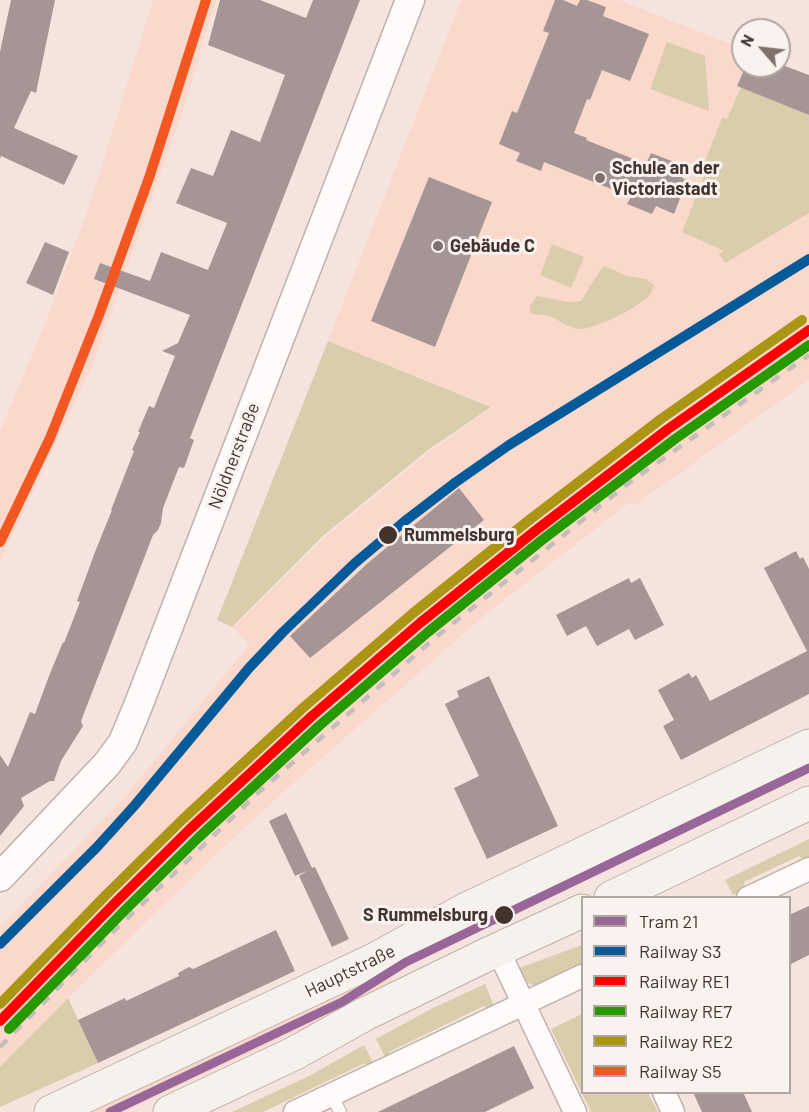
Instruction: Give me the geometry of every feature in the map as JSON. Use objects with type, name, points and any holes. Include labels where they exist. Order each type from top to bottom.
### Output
[{"type":"main road","name":"Hauptstraße","points":[[51,1112],[364,965],[463,911],[809,746]]},
{"type":"main road","points":[[613,896],[809,803]]},
{"type":"main road","points":[[170,1112],[295,1053],[365,1014],[498,950],[581,915]]},
{"type":"street","name":"Nöldnerstraße","points":[[0,877],[106,764],[123,742],[410,0]]},
{"type":"street","points":[[750,896],[809,869]]},
{"type":"street","points":[[498,950],[575,1112]]},
{"type":"street","points":[[296,1112],[336,1104],[522,1004],[581,976]]},
{"type":"street","points":[[665,1094],[673,1112]]},
{"type":"shaded area","points":[[153,0],[216,0],[183,110],[92,366],[0,562],[0,431],[40,336],[87,213]]},
{"type":"shaded area","points":[[461,0],[619,0],[731,44],[731,78],[791,78],[791,68],[809,75],[809,380],[634,506],[630,502],[486,614],[280,795],[68,998],[0,1067],[0,927],[122,800],[249,645],[233,628],[325,537],[429,452],[493,407],[328,341]]},
{"type":"shaded area","points":[[667,42],[705,56],[709,111],[650,89]]},
{"type":"shaded area","points":[[741,87],[809,115],[809,213],[725,263],[719,254],[724,251],[682,232],[706,171],[702,169],[722,118],[727,119]]},
{"type":"shaded area","points":[[552,244],[584,257],[571,288],[540,275]]},
{"type":"shaded area","points":[[604,266],[627,276],[645,279],[654,285],[651,293],[626,312],[587,328],[568,326],[549,316],[530,313],[530,306],[537,296],[568,302],[581,301]]},
{"type":"shaded area","points":[[328,341],[491,407],[428,450],[324,535],[232,627],[217,620]]},
{"type":"shaded area","points":[[809,839],[809,858],[803,860],[799,856],[744,882],[745,888],[733,895],[725,880]]},
{"type":"shaded area","points":[[581,945],[579,968],[535,986],[526,981],[519,968]]},
{"type":"shaded area","points":[[386,967],[396,987],[301,1037],[297,1031],[124,1112],[78,1112]]},
{"type":"shaded area","points":[[485,984],[495,1008],[487,1010],[484,1006],[389,1052],[390,1056],[387,1061],[376,1039],[431,1009]]},
{"type":"shaded area","points":[[68,998],[98,1063],[0,1107],[0,1067]]},
{"type":"shaded area","points":[[581,1014],[581,1091],[551,1029]]},
{"type":"shaded area","points":[[364,1045],[375,1066],[368,1067],[365,1063],[263,1112],[232,1112],[309,1076]]},
{"type":"shaded area","points":[[582,1094],[649,1094],[658,1112],[591,1112]]},
{"type":"building","points":[[11,0],[55,0],[36,93],[31,91],[14,128],[78,156],[64,185],[1,156],[0,159],[0,52]]},
{"type":"building","points":[[220,0],[260,0],[306,18],[313,0],[360,0],[190,438],[194,440],[184,468],[179,467],[163,508],[161,523],[153,535],[81,721],[83,726],[61,761],[54,781],[50,781],[21,798],[24,806],[0,836],[0,755],[8,767],[30,712],[35,714],[80,602],[77,601],[134,451],[132,450],[140,432],[138,432],[149,406],[154,408],[175,356],[162,351],[178,343],[190,315],[94,279],[100,263],[150,281],[161,252],[208,270],[227,223],[176,203],[191,168],[213,176],[231,130],[260,142],[285,75],[208,45]]},
{"type":"building","points":[[555,0],[563,0],[577,6],[580,0],[587,0],[606,7],[603,16],[649,34],[630,81],[602,70],[590,100],[587,99],[574,133],[646,164],[651,153],[687,167],[682,178],[687,180],[674,214],[656,206],[652,214],[627,204],[631,197],[544,162],[541,171],[516,161],[520,153],[499,144],[512,111],[517,113],[549,33],[543,31]]},
{"type":"building","points":[[791,68],[809,75],[809,115],[737,86],[741,78],[791,78]]},
{"type":"building","name":"Gebäude C","points":[[429,177],[492,202],[435,347],[371,321]]},
{"type":"building","points":[[45,242],[69,252],[53,295],[26,283]]},
{"type":"building","points":[[459,488],[484,520],[310,658],[290,636],[369,562]]},
{"type":"building","points":[[796,551],[800,559],[803,557],[809,569],[809,694],[681,760],[663,726],[674,720],[658,690],[689,673],[692,678],[696,675],[710,701],[807,651],[764,568]]},
{"type":"building","points":[[629,578],[631,583],[640,578],[664,625],[635,640],[629,629],[597,646],[586,626],[567,636],[556,615]]},
{"type":"building","points":[[489,676],[558,826],[487,859],[454,788],[479,776],[445,704],[459,697],[457,691]]},
{"type":"building","points":[[286,813],[349,939],[332,947],[299,876],[307,871],[295,876],[269,821]]},
{"type":"building","points":[[809,906],[809,955],[791,964],[791,914]]},
{"type":"building","points":[[276,930],[295,971],[98,1063],[78,1020],[125,998],[126,1001],[179,976],[178,973],[189,967],[193,969]]},
{"type":"building","points":[[514,1046],[534,1088],[485,1112],[378,1112]]},
{"type":"building","points":[[694,1094],[744,1094],[752,1112],[702,1112]]},
{"type":"railway","points":[[0,1047],[110,935],[259,792],[436,637],[629,483],[809,355]]},
{"type":"tram line","name":"21","points":[[110,1112],[342,1002],[406,962],[809,768]]},
{"type":"rail line","name":"S5","points":[[0,542],[50,438],[99,315],[149,178],[206,0]]},
{"type":"rail line","name":"S3","points":[[0,944],[97,847],[135,805],[249,668],[355,563],[405,521],[509,445],[809,259]]},
{"type":"rail line","name":"RE2","points":[[0,1004],[182,820],[304,707],[412,614],[661,419],[802,320]]},
{"type":"rail line","name":"RE1","points":[[0,1021],[190,829],[312,716],[420,623],[668,429],[809,330]]},
{"type":"rail line","name":"RE7","points":[[9,1029],[198,838],[320,725],[428,632],[542,540],[675,439],[809,345]]},
{"type":"place","name":"Schule an der Victoriastadt","points":[[600,178]]},
{"type":"place","name":"Gebäude C","points":[[438,246]]},
{"type":"place","name":"Rummelsburg","points":[[388,535]]},
{"type":"place","name":"S Rummelsburg","points":[[504,915]]}]
